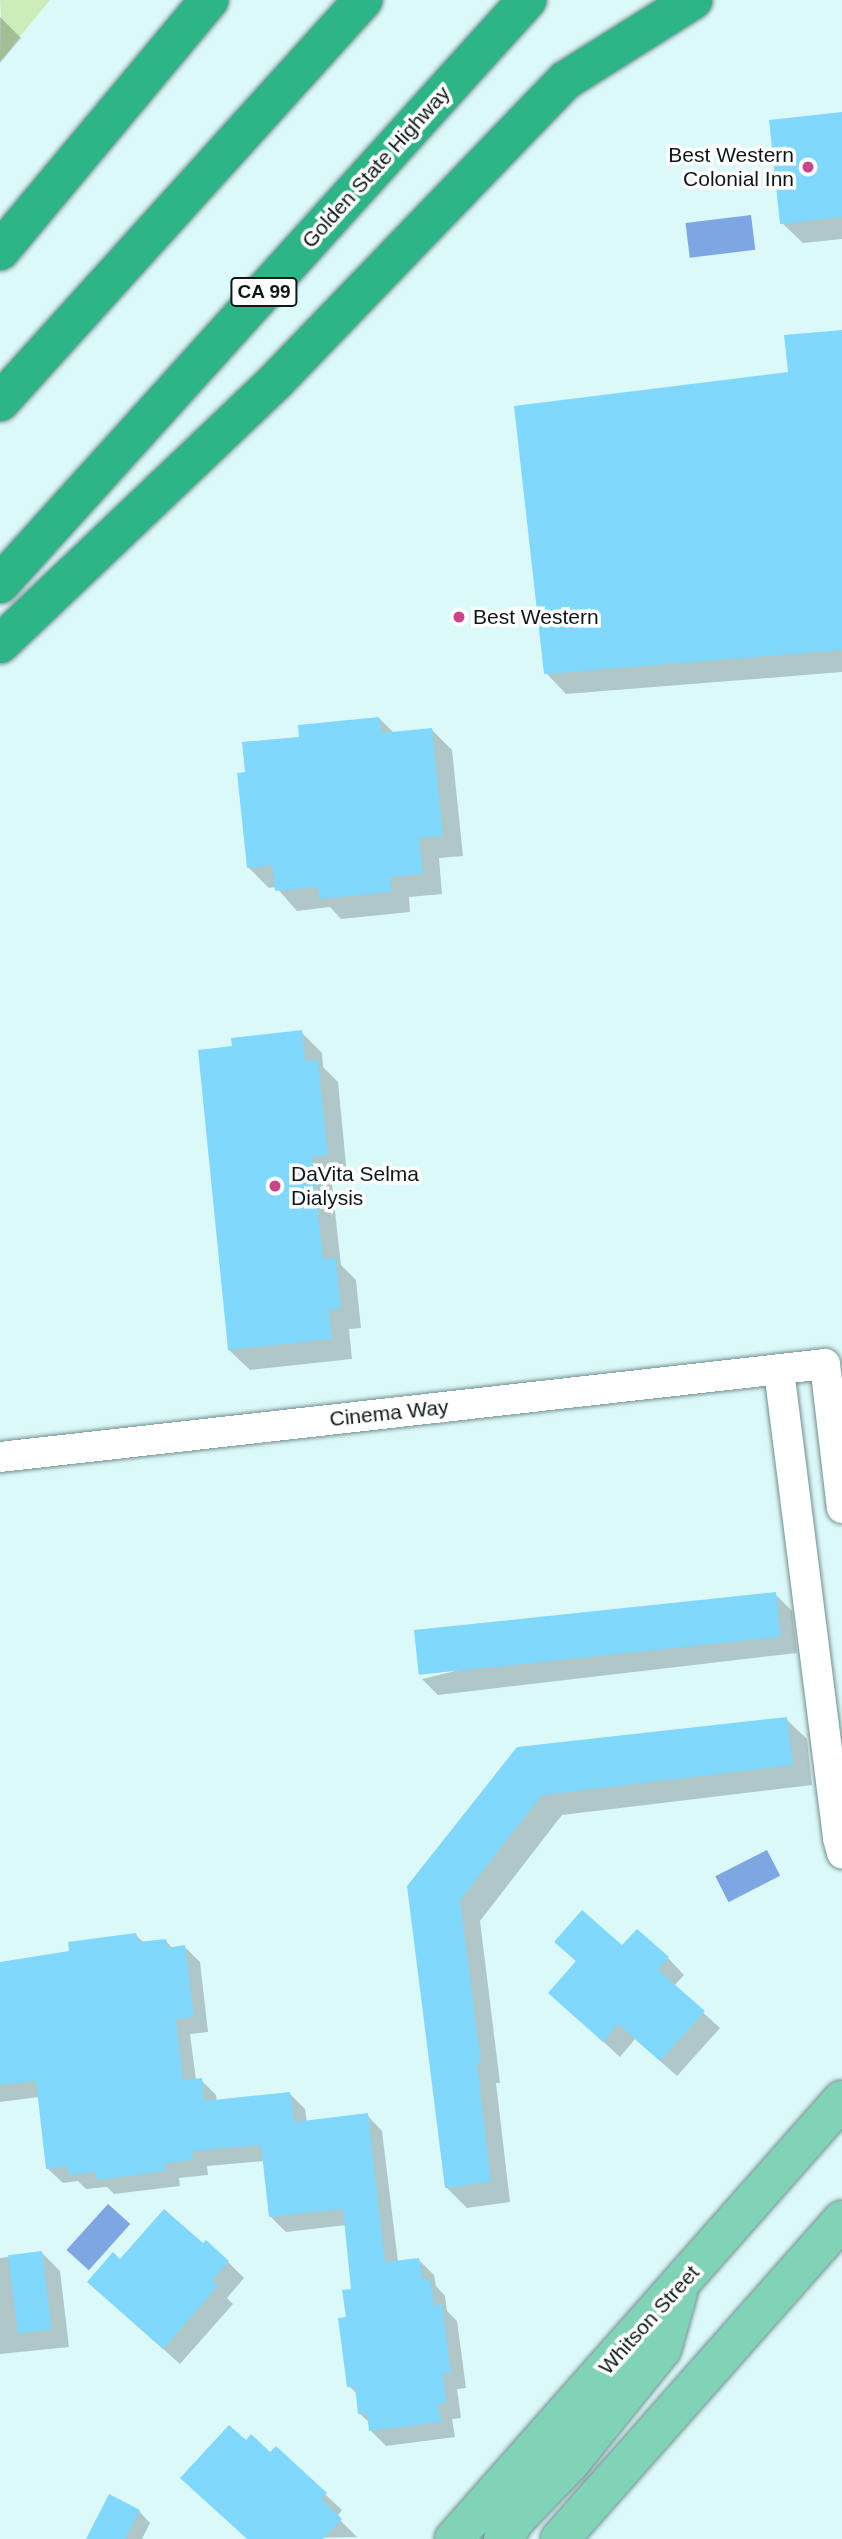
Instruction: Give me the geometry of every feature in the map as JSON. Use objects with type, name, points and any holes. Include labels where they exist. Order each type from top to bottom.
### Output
[{"type":"highway","points":[[0,251],[208,0]]},
{"type":"highway","points":[[0,402],[363,0]]},
{"type":"highway","name":"Golden State Highway","points":[[0,584],[527,0]]},
{"type":"highway","points":[[0,644],[276,381],[566,80],[693,0]]},
{"type":"main road","name":"Whitson Street","points":[[454,2539],[842,2099]]},
{"type":"main road","points":[[560,2539],[842,2220]]},
{"type":"main road","points":[[503,2539],[516,2519],[570,2463],[662,2349],[680,2284]]},
{"type":"street","name":"Cinema Way","points":[[0,1457],[825,1364],[842,1508]]},
{"type":"street","points":[[779,1370],[842,1853]]},
{"type":"green space","points":[[0,0],[50,0],[0,61],[1,16]]},
{"type":"water","points":[[751,215],[755,250],[690,258],[685,223]]},
{"type":"water","points":[[767,1850],[780,1876],[728,1902],[715,1876]]},
{"type":"water","points":[[108,2204],[130,2224],[89,2270],[67,2250]]},
{"type":"building","name":"Best Western Colonial Inn","points":[[842,112],[842,217],[780,224],[769,120]]},
{"type":"building","points":[[842,330],[842,650],[544,674],[514,406],[788,372],[784,335]]},
{"type":"building","points":[[379,717],[381,733],[432,728],[443,836],[419,838],[423,874],[390,877],[391,892],[319,899],[318,887],[275,891],[272,865],[247,868],[237,773],[245,772],[242,742],[299,737],[298,725]]},
{"type":"building","points":[[302,1030],[305,1061],[318,1060],[328,1155],[312,1157],[323,1259],[336,1258],[341,1308],[329,1310],[332,1339],[228,1350],[198,1050],[232,1046],[231,1038]]},
{"type":"building","points":[[776,1592],[781,1637],[419,1675],[414,1630]]},
{"type":"building","points":[[787,1717],[793,1765],[542,1795],[460,1900],[481,2063],[477,2063],[491,2182],[445,2188],[407,1886],[517,1747]]},
{"type":"building","points":[[582,1910],[622,1945],[637,1929],[669,1957],[658,1970],[705,2011],[660,2061],[618,2024],[603,2042],[548,1993],[576,1961],[554,1942]]},
{"type":"building","points":[[136,1933],[138,1942],[166,1939],[167,1948],[185,1945],[194,2017],[176,2019],[183,2080],[202,2078],[204,2101],[290,2092],[294,2122],[368,2113],[385,2262],[419,2258],[423,2280],[430,2279],[434,2306],[442,2304],[451,2373],[443,2374],[446,2403],[438,2404],[441,2422],[369,2431],[367,2413],[358,2414],[355,2386],[347,2387],[338,2318],[346,2317],[342,2290],[351,2289],[343,2209],[269,2217],[261,2145],[192,2151],[193,2160],[165,2163],[166,2171],[97,2180],[96,2172],[69,2175],[68,2166],[46,2169],[36,2081],[0,2085],[0,1962],[69,1951],[68,1942]]},
{"type":"building","points":[[164,2209],[203,2243],[206,2240],[229,2261],[212,2281],[218,2286],[163,2349],[87,2282],[113,2252],[120,2259]]},
{"type":"building","points":[[42,2251],[52,2329],[18,2334],[8,2255]]},
{"type":"building","points":[[229,2425],[246,2440],[251,2434],[270,2452],[276,2446],[327,2493],[321,2499],[342,2519],[323,2539],[247,2539],[180,2478]]},
{"type":"building","points":[[109,2494],[140,2510],[125,2539],[86,2539]]},
{"type":"place","name":"Best Western Colonial Inn","points":[[808,167]]},
{"type":"place","name":"Best Western","points":[[459,617]]},
{"type":"place","name":"DaVita Selma Dialysis","points":[[275,1186]]}]
